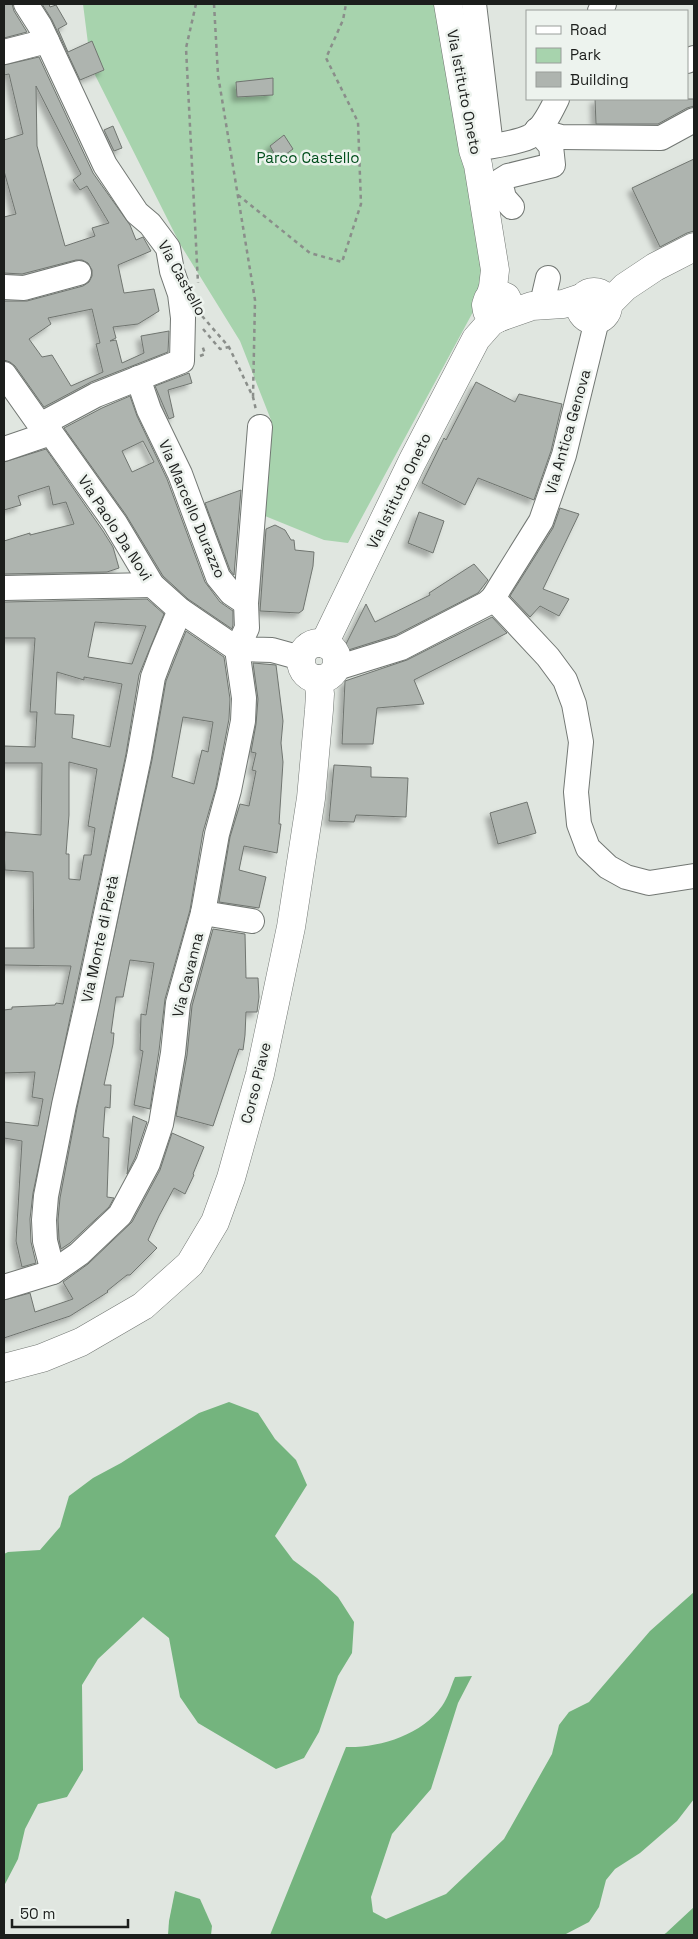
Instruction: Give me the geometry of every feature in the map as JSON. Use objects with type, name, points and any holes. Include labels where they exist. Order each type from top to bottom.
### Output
[{"type":"main road","name":"Via Istituto Oneto","points":[[448,4],[482,148],[478,165],[495,270],[499,276],[549,304]]},
{"type":"main road","points":[[549,304],[655,267],[694,247]]},
{"type":"main road","name":"Via Istituto Oneto","points":[[326,663],[412,462],[476,339],[491,322],[549,304]]},
{"type":"main road","points":[[301,658],[305,672],[311,677],[326,663]]},
{"type":"main road","name":"Corso Piave","points":[[4,1368],[42,1358],[81,1342],[144,1306],[190,1264],[215,1222],[232,1178],[260,1074],[291,927],[311,798],[320,694],[326,663]]},
{"type":"street","name":"Via Castello","points":[[26,4],[47,41],[105,164],[137,213],[150,224],[168,248],[172,271],[180,294],[183,318],[182,361]]},
{"type":"street","points":[[474,4],[482,148],[529,137],[538,130],[551,112],[557,100]]},
{"type":"street","points":[[4,52],[47,41]]},
{"type":"street","points":[[538,130],[561,137],[661,138],[694,120]]},
{"type":"street","points":[[512,207],[504,198],[500,181],[508,176],[553,165],[552,146],[538,130]]},
{"type":"street","points":[[4,287],[24,288],[79,273]]},
{"type":"street","name":"Via Antica Genova","points":[[326,663],[343,666],[401,648],[486,604],[493,598],[541,521],[564,455],[549,304],[544,295],[548,278]]},
{"type":"street","points":[[4,449],[46,429],[96,395],[182,361]]},
{"type":"street","name":"Via Paolo Da Novi","points":[[4,374],[115,523],[152,585],[180,610],[237,649]]},
{"type":"street","name":"Via Marcello Durazzo","points":[[138,378],[149,410],[180,474],[218,577],[231,593],[246,603]]},
{"type":"street","points":[[260,427],[246,603],[247,628],[237,649],[272,650],[301,658]]},
{"type":"street","points":[[4,588],[152,585]]},
{"type":"street","points":[[493,598],[548,657],[565,680],[574,704],[581,742],[576,792],[579,824],[588,848],[608,867],[626,877],[649,883],[694,876]]},
{"type":"street","name":"Via Monte di Pietà","points":[[53,1272],[45,1241],[46,1196],[139,757],[154,677],[180,610]]},
{"type":"street","name":"Via Cavanna","points":[[4,1287],[53,1272],[79,1254],[120,1215],[148,1162],[161,1124],[173,1053],[178,1003],[203,913],[216,834],[228,790],[243,720],[244,698],[237,649]]},
{"type":"street","points":[[203,913],[252,921]]},
{"type":"path","points":[[196,4],[186,48],[198,283]]},
{"type":"path","points":[[214,4],[218,75],[255,300],[253,397]]},
{"type":"path","points":[[238,195],[310,254],[342,262],[361,204],[358,122],[326,58],[343,20],[346,4]]},
{"type":"path","name":"Via Castello","points":[[200,312],[208,325],[229,347],[253,397],[260,427]]},
{"type":"path","points":[[198,329],[201,327],[220,350],[229,347]]},
{"type":"path","points":[[182,361],[205,354],[200,337]]},
{"type":"green space","name":"Parco Castello","points":[[83,4],[435,4],[478,241],[482,272],[480,299],[348,543],[324,540],[265,516],[271,420],[240,341],[180,244],[91,67]]},
{"type":"green space","points":[[229,1402],[258,1413],[275,1439],[296,1460],[307,1485],[275,1536],[293,1560],[338,1597],[354,1622],[352,1653],[338,1676],[319,1732],[304,1758],[276,1769],[198,1723],[180,1697],[169,1638],[143,1617],[98,1659],[82,1685],[83,1770],[67,1797],[38,1804],[25,1829],[18,1859],[4,1886],[4,1554],[8,1552],[40,1550],[60,1527],[69,1496],[93,1478],[121,1463],[199,1413]]},
{"type":"green space","points":[[694,1592],[694,1799],[677,1821],[640,1853],[615,1869],[606,1880],[599,1907],[589,1922],[564,1935],[270,1935],[346,1747],[359,1747],[386,1742],[412,1732],[423,1725],[442,1706],[455,1677],[472,1676],[458,1703],[431,1789],[392,1834],[371,1897],[373,1912],[386,1919],[446,1894],[504,1839],[552,1754],[559,1725],[569,1712],[589,1702],[650,1631]]},
{"type":"green space","points":[[175,1891],[200,1899],[212,1926],[211,1935],[168,1935]]},
{"type":"green space","points":[[694,1907],[694,1935],[663,1935],[666,1933]]},
{"type":"building","points":[[4,4],[12,4],[14,11],[27,32],[4,38]]},
{"type":"building","points":[[42,4],[49,4],[50,7],[56,5],[67,24],[58,29],[68,52],[92,41],[104,70],[80,80],[52,20]]},
{"type":"building","points":[[39,57],[93,173],[130,225],[136,240],[143,237],[151,251],[118,265],[124,293],[154,289],[159,311],[138,324],[113,327],[116,338],[110,341],[116,340],[122,363],[144,353],[141,336],[169,331],[168,352],[91,382],[44,407],[15,366],[4,360],[4,301],[27,301],[83,286],[89,282],[92,270],[88,263],[76,260],[22,274],[4,273],[4,217],[16,214],[4,171],[4,140],[23,134],[9,74],[4,75],[4,65]],"holes":[[[36,86],[81,174],[73,180],[80,190],[87,186],[109,223],[92,228],[95,236],[65,246],[37,146]],[[92,309],[100,343],[96,344],[103,372],[71,386],[52,355],[42,357],[29,339],[51,324],[48,318]]]},
{"type":"building","points":[[273,78],[273,95],[237,97],[236,82]]},
{"type":"building","points":[[694,99],[694,106],[658,124],[596,124],[595,100]]},
{"type":"building","points":[[113,126],[122,148],[114,151],[104,130]]},
{"type":"building","points":[[284,135],[293,149],[278,160],[270,146]]},
{"type":"building","points":[[694,159],[694,231],[660,247],[632,188]]},
{"type":"building","points":[[189,373],[192,383],[168,390],[174,417],[169,419],[155,386]]},
{"type":"building","points":[[476,382],[515,402],[519,394],[562,404],[551,451],[534,500],[478,478],[465,505],[422,483],[444,438],[446,440]]},
{"type":"building","points":[[130,396],[137,416],[167,479],[205,582],[220,602],[233,611],[232,629],[188,599],[163,576],[126,515],[64,428]],"holes":[[[143,441],[154,462],[132,472],[122,451]]]},
{"type":"building","points":[[46,449],[113,547],[119,568],[107,572],[4,574],[4,541],[30,533],[30,535],[74,524],[66,502],[53,505],[49,486],[18,496],[21,505],[4,510],[4,462]]},
{"type":"building","points":[[241,490],[234,575],[230,570],[205,503]]},
{"type":"building","points":[[560,508],[579,514],[543,589],[569,599],[559,616],[540,606],[530,617],[510,596],[553,528]]},
{"type":"building","points":[[419,512],[444,521],[433,553],[408,543]]},
{"type":"building","points":[[275,525],[285,530],[291,540],[294,540],[295,550],[314,552],[313,566],[303,610],[299,613],[260,611],[266,529]]},
{"type":"building","points":[[474,564],[488,580],[478,593],[396,635],[342,652],[366,604],[375,622],[430,595],[429,593]]},
{"type":"building","points":[[147,599],[164,614],[139,675],[126,754],[33,1193],[30,1219],[31,1242],[36,1263],[22,1267],[16,1241],[22,1141],[4,1138],[4,1122],[38,1126],[43,1099],[32,1097],[35,1072],[4,1073],[4,1010],[12,1009],[12,1007],[63,1004],[71,966],[4,965],[4,948],[34,948],[33,872],[5,870],[4,850],[5,832],[41,835],[42,763],[4,763],[4,746],[35,747],[37,712],[30,712],[35,638],[4,638],[4,602]],"holes":[[[95,622],[146,626],[132,664],[88,657]],[[57,672],[84,680],[84,677],[122,684],[110,747],[72,738],[74,715],[55,714]],[[69,762],[97,769],[88,826],[95,828],[91,855],[84,855],[80,880],[69,879],[69,854],[66,854],[69,815]]]},
{"type":"building","points":[[492,617],[507,633],[414,680],[424,704],[377,708],[373,744],[342,744],[345,681],[407,660]]},
{"type":"building","points":[[186,631],[224,657],[230,699],[229,719],[216,787],[203,832],[190,910],[165,999],[150,1109],[134,1105],[143,1051],[140,1050],[141,1014],[146,1015],[154,963],[130,960],[123,997],[116,997],[111,1033],[114,1033],[113,1044],[104,1085],[111,1085],[110,1108],[105,1107],[103,1137],[109,1138],[107,1197],[114,1198],[109,1207],[61,1249],[58,1220],[60,1198],[77,1108],[152,760],[166,681]],"holes":[[[183,717],[213,722],[208,752],[202,750],[194,784],[172,777]]]},
{"type":"building","points":[[253,663],[276,665],[283,721],[281,743],[283,762],[279,824],[281,824],[277,853],[244,846],[239,870],[266,877],[259,908],[219,902],[230,837],[240,804],[249,806],[256,771],[252,770],[256,753],[251,752],[258,699]]},
{"type":"building","points":[[334,765],[371,767],[371,777],[408,778],[406,817],[356,815],[354,822],[329,821]]},
{"type":"building","points":[[527,802],[536,833],[498,844],[490,813]]},
{"type":"building","points":[[213,929],[245,934],[246,978],[258,978],[259,997],[257,1012],[246,1012],[243,1050],[239,1049],[213,1126],[176,1116],[187,1055],[192,1006]]},
{"type":"building","points":[[133,1116],[147,1122],[135,1158],[127,1174]]},
{"type":"building","points":[[172,1133],[204,1147],[185,1194],[174,1188],[159,1216],[148,1240],[157,1248],[130,1275],[127,1275],[108,1292],[70,1316],[4,1338],[4,1300],[30,1293],[35,1312],[73,1299],[63,1282],[88,1264],[132,1222],[160,1170]]}]
